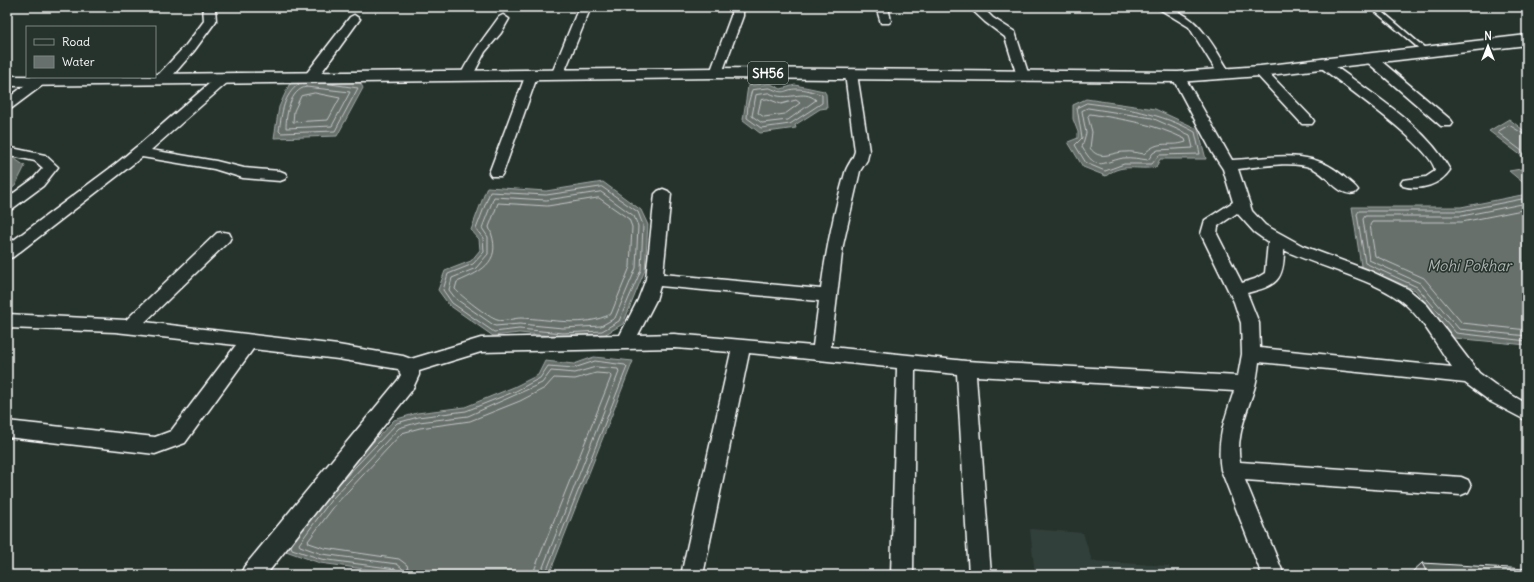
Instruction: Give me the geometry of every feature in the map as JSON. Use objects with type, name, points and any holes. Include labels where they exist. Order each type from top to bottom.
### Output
[{"type":"main road","name":"SH56","points":[[7,81],[558,73],[1178,77],[1260,71],[1424,50],[1527,40]]},
{"type":"street","points":[[162,79],[190,48],[210,21],[209,7]]},
{"type":"street","points":[[558,73],[585,7]]},
{"type":"street","points":[[716,73],[737,16],[737,7]]},
{"type":"street","points":[[882,7],[885,21]]},
{"type":"street","points":[[975,7],[989,20],[1011,35],[1023,76]]},
{"type":"street","points":[[1162,7],[1193,25],[1225,74]]},
{"type":"street","points":[[1184,7],[1188,21]]},
{"type":"street","points":[[311,77],[354,19]]},
{"type":"street","points":[[467,74],[479,51],[497,30],[503,19]]},
{"type":"street","points":[[1370,58],[1446,123]]},
{"type":"street","points":[[1323,63],[1408,129],[1436,157],[1442,170],[1437,178],[1430,181],[1408,183]]},
{"type":"street","points":[[1260,71],[1307,121]]},
{"type":"street","points":[[496,173],[532,74]]},
{"type":"street","points":[[821,354],[835,245],[853,171],[860,160],[862,151],[851,74]]},
{"type":"street","points":[[1178,77],[1196,103],[1232,172],[1245,214],[1258,227],[1276,240],[1380,281],[1404,293],[1416,304],[1471,376],[1500,399],[1527,413]]},
{"type":"street","points":[[7,252],[198,104],[223,79]]},
{"type":"street","points":[[7,105],[39,80]]},
{"type":"street","points":[[7,152],[40,158],[51,167],[49,172],[41,179],[7,204]]},
{"type":"street","points":[[137,152],[216,164],[243,173],[280,176]]},
{"type":"street","points":[[1228,165],[1296,161],[1311,163],[1326,170],[1350,190]]},
{"type":"street","points":[[626,342],[648,300],[654,279],[663,194]]},
{"type":"street","points":[[1242,203],[1211,224],[1209,234],[1250,323],[1251,354],[1246,384],[1230,431],[1228,454],[1231,470],[1272,575]]},
{"type":"street","points":[[130,326],[223,237]]},
{"type":"street","points":[[1236,290],[1259,284],[1272,278],[1276,272],[1276,240]]},
{"type":"street","points":[[654,279],[829,296]]},
{"type":"street","points":[[7,321],[130,326],[338,352],[403,363],[409,367],[410,375],[405,384],[252,575]]},
{"type":"street","points":[[7,429],[155,446],[168,442],[178,437],[243,351],[247,341]]},
{"type":"street","points":[[409,367],[447,354],[482,345],[674,341],[768,348],[966,368],[1246,384]]},
{"type":"street","points":[[692,575],[741,347]]},
{"type":"street","points":[[1251,354],[1471,376]]},
{"type":"street","points":[[902,575],[906,363]]},
{"type":"street","points":[[966,368],[980,575]]},
{"type":"street","points":[[1231,470],[1461,486]]},
{"type":"lane","points":[[1373,7],[1424,50]]},
{"type":"shaded area","points":[[1030,529],[1083,533],[1092,561],[1169,566],[1171,575],[1035,575]]},
{"type":"water","points":[[299,79],[360,82],[363,88],[337,136],[274,138],[279,107],[289,85]]},
{"type":"water","points":[[771,84],[781,89],[795,85],[824,91],[826,94],[827,108],[820,109],[795,125],[796,128],[760,133],[743,120],[748,86]]},
{"type":"water","points":[[1086,99],[1155,109],[1198,129],[1206,159],[1160,159],[1156,167],[1118,169],[1106,176],[1083,167],[1068,142],[1078,138],[1078,132],[1073,119],[1073,105]]},
{"type":"water","points":[[1509,119],[1527,133],[1527,160],[1489,131]]},
{"type":"water","points":[[7,156],[15,159],[25,166],[15,186],[7,192]]},
{"type":"water","points":[[1527,168],[1527,186],[1509,171]]},
{"type":"water","points":[[603,182],[641,210],[648,225],[645,270],[623,324],[604,335],[563,337],[519,333],[493,336],[449,305],[438,290],[445,271],[471,261],[480,250],[479,239],[471,230],[487,187],[546,191]]},
{"type":"water","name":"Mohi Pokhar","points":[[1527,194],[1527,345],[1454,338],[1415,290],[1361,266],[1352,207],[1461,207]]},
{"type":"water","points":[[594,357],[633,361],[549,575],[408,575],[320,563],[283,550],[324,494],[394,420],[417,413],[465,407],[514,387],[538,375],[545,361],[574,364]]},
{"type":"building","points":[[1422,563],[1527,569],[1527,575],[1428,575]]}]
